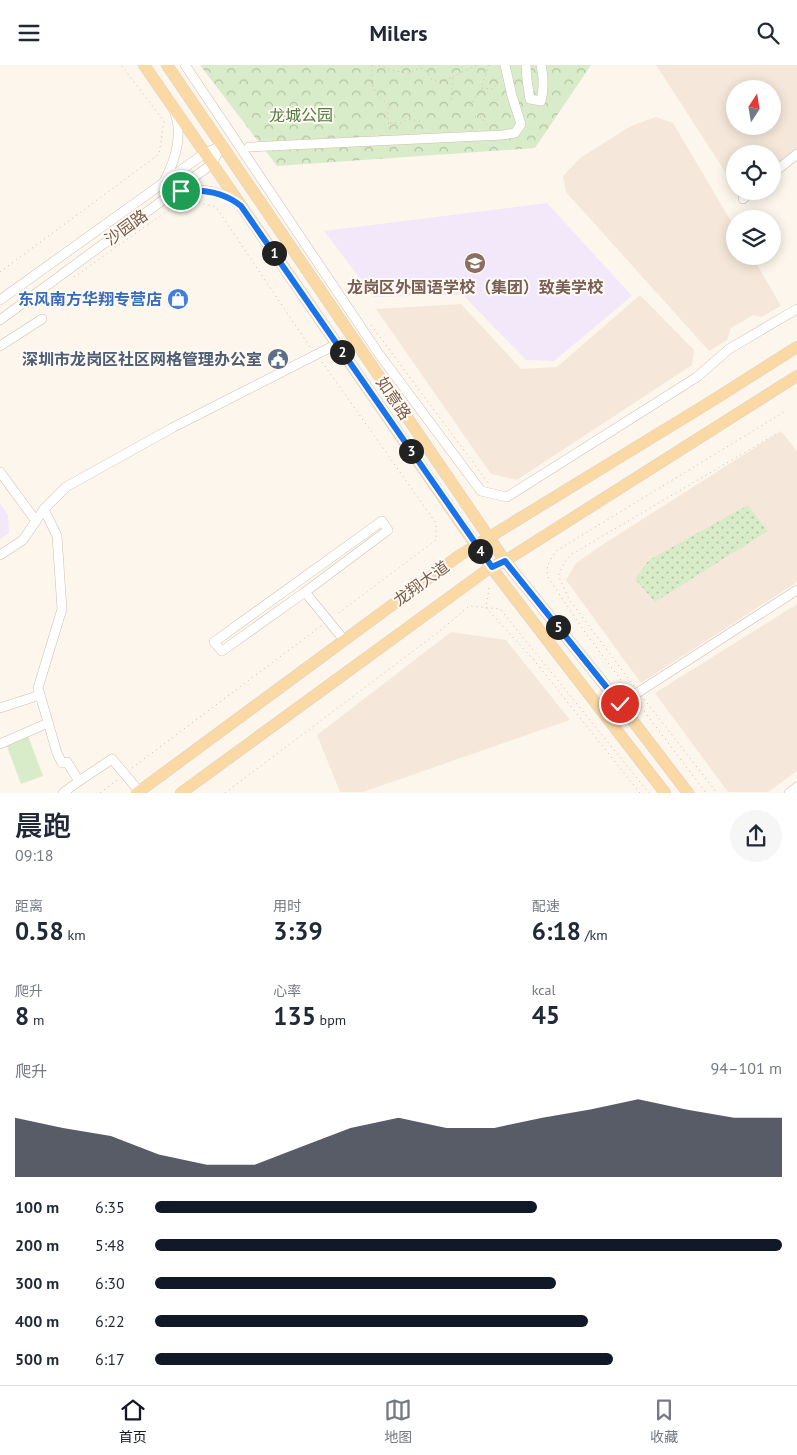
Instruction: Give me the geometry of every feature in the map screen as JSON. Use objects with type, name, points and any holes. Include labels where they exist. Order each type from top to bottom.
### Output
[{"type":"main road","name":"如意路","points":[[144,65],[476,545],[665,793]]},
{"type":"main road","name":"如意路","points":[[167,65],[505,561],[620,704],[688,793]]},
{"type":"main road","name":"龙翔大道","points":[[138,792],[460,555],[716,399],[797,347]]},
{"type":"main road","name":"龙翔大道","points":[[181,793],[492,567],[505,561],[797,375]]},
{"type":"street","points":[[185,65],[379,354],[481,491],[507,497],[697,377],[729,349],[797,309]]},
{"type":"street","points":[[249,147],[491,136],[515,133],[521,124],[505,65]]},
{"type":"street","points":[[526,65],[526,80],[530,99],[540,101],[544,91],[541,65]]},
{"type":"street","points":[[163,183],[173,162],[178,140],[177,119],[173,108]]},
{"type":"street","name":"沙园路","points":[[0,300],[205,153],[221,146]]},
{"type":"street","name":"沙园路","points":[[0,321],[212,164],[221,146]]},
{"type":"street","points":[[781,167],[797,154]]},
{"type":"street","points":[[173,193],[190,190],[212,192],[224,195],[241,206]]},
{"type":"street","points":[[0,346],[42,319]]},
{"type":"street","points":[[0,555],[23,540],[44,509],[66,487],[172,428],[337,344]]},
{"type":"street","points":[[0,472],[36,521]]},
{"type":"street","points":[[44,509],[57,535],[62,609],[38,688],[57,753],[62,763],[67,762],[79,781]]},
{"type":"street","points":[[382,521],[388,530],[305,592],[222,651],[214,642],[382,521]]},
{"type":"street","points":[[620,704],[797,590]]},
{"type":"street","points":[[305,592],[344,640]]},
{"type":"street","points":[[0,708],[40,695]]},
{"type":"street","points":[[0,744],[48,723]]},
{"type":"street","points":[[63,793],[112,759],[138,792]]},
{"type":"street","points":[[789,793],[797,787]]},
{"type":"path","points":[[0,272],[158,154],[164,121],[121,65]]},
{"type":"path","points":[[372,65],[373,90],[382,100],[390,105],[387,112],[389,136]]},
{"type":"path","points":[[379,65],[410,74],[416,68],[422,68],[428,72],[431,79],[438,82],[453,77],[476,65]]},
{"type":"path","points":[[470,106],[482,88],[489,65]]},
{"type":"path","points":[[482,88],[492,89],[507,76]]},
{"type":"path","points":[[451,99],[453,77]]},
{"type":"path","points":[[475,117],[482,117],[491,136]]},
{"type":"path","points":[[389,123],[400,123],[410,119],[424,122]]},
{"type":"path","points":[[72,279],[184,199],[216,207],[300,333],[436,523],[436,539],[100,793]]},
{"type":"path","points":[[368,321],[497,495]]},
{"type":"path","points":[[717,793],[587,635],[546,572],[548,564],[556,551],[784,412]]},
{"type":"path","points":[[706,793],[569,599],[558,573],[572,554],[776,434]]},
{"type":"path","points":[[489,588],[486,608],[533,659],[640,793]]},
{"type":"path","points":[[225,793],[434,636],[469,606],[500,609],[649,793]]},
{"type":"shaded area","points":[[656,65],[797,65],[797,154],[781,167],[781,145],[726,145],[726,173]]},
{"type":"shaded area","points":[[656,117],[673,123],[726,213],[726,265],[757,265],[781,306],[761,317],[753,315],[731,328],[727,340],[709,351],[566,192],[563,176],[580,158],[631,126]]},
{"type":"shaded area","name":"龙岗区外国语学校（集团）致美学校","points":[[547,203],[632,296],[554,361],[526,360],[463,295],[374,297],[324,231]]},
{"type":"shaded area","points":[[640,295],[694,350],[692,365],[517,480],[491,474],[376,309],[461,304],[521,369],[557,367]]},
{"type":"shaded area","points":[[781,431],[797,451],[797,582],[641,683],[566,580],[576,563]]},
{"type":"shaded area","points":[[0,503],[8,515],[9,533],[0,539]]},
{"type":"shaded area","points":[[797,604],[797,771],[768,792],[728,792],[655,693]]},
{"type":"shaded area","points":[[451,632],[506,640],[570,720],[363,792],[340,792],[317,735]]},
{"type":"green space","name":"龙城公园","points":[[200,65],[591,65],[535,148],[277,166]]},
{"type":"green space","points":[[748,505],[768,531],[655,602],[635,579],[649,560]]},
{"type":"green space","points":[[28,736],[43,776],[21,784],[6,744]]},
{"type":"place","name":"龙岗区外国语学校（集团）致美学校","points":[[475,263]]},
{"type":"place","name":"东风南方华翔专营店","points":[[178,299]]},
{"type":"place","name":"深圳市龙岗区社区网格管理办公室","points":[[278,359]]},
{"type":"route","points":[[181,191],[200,190],[212,192],[224,195],[241,206],[492,567],[505,561],[620,704]]}]
